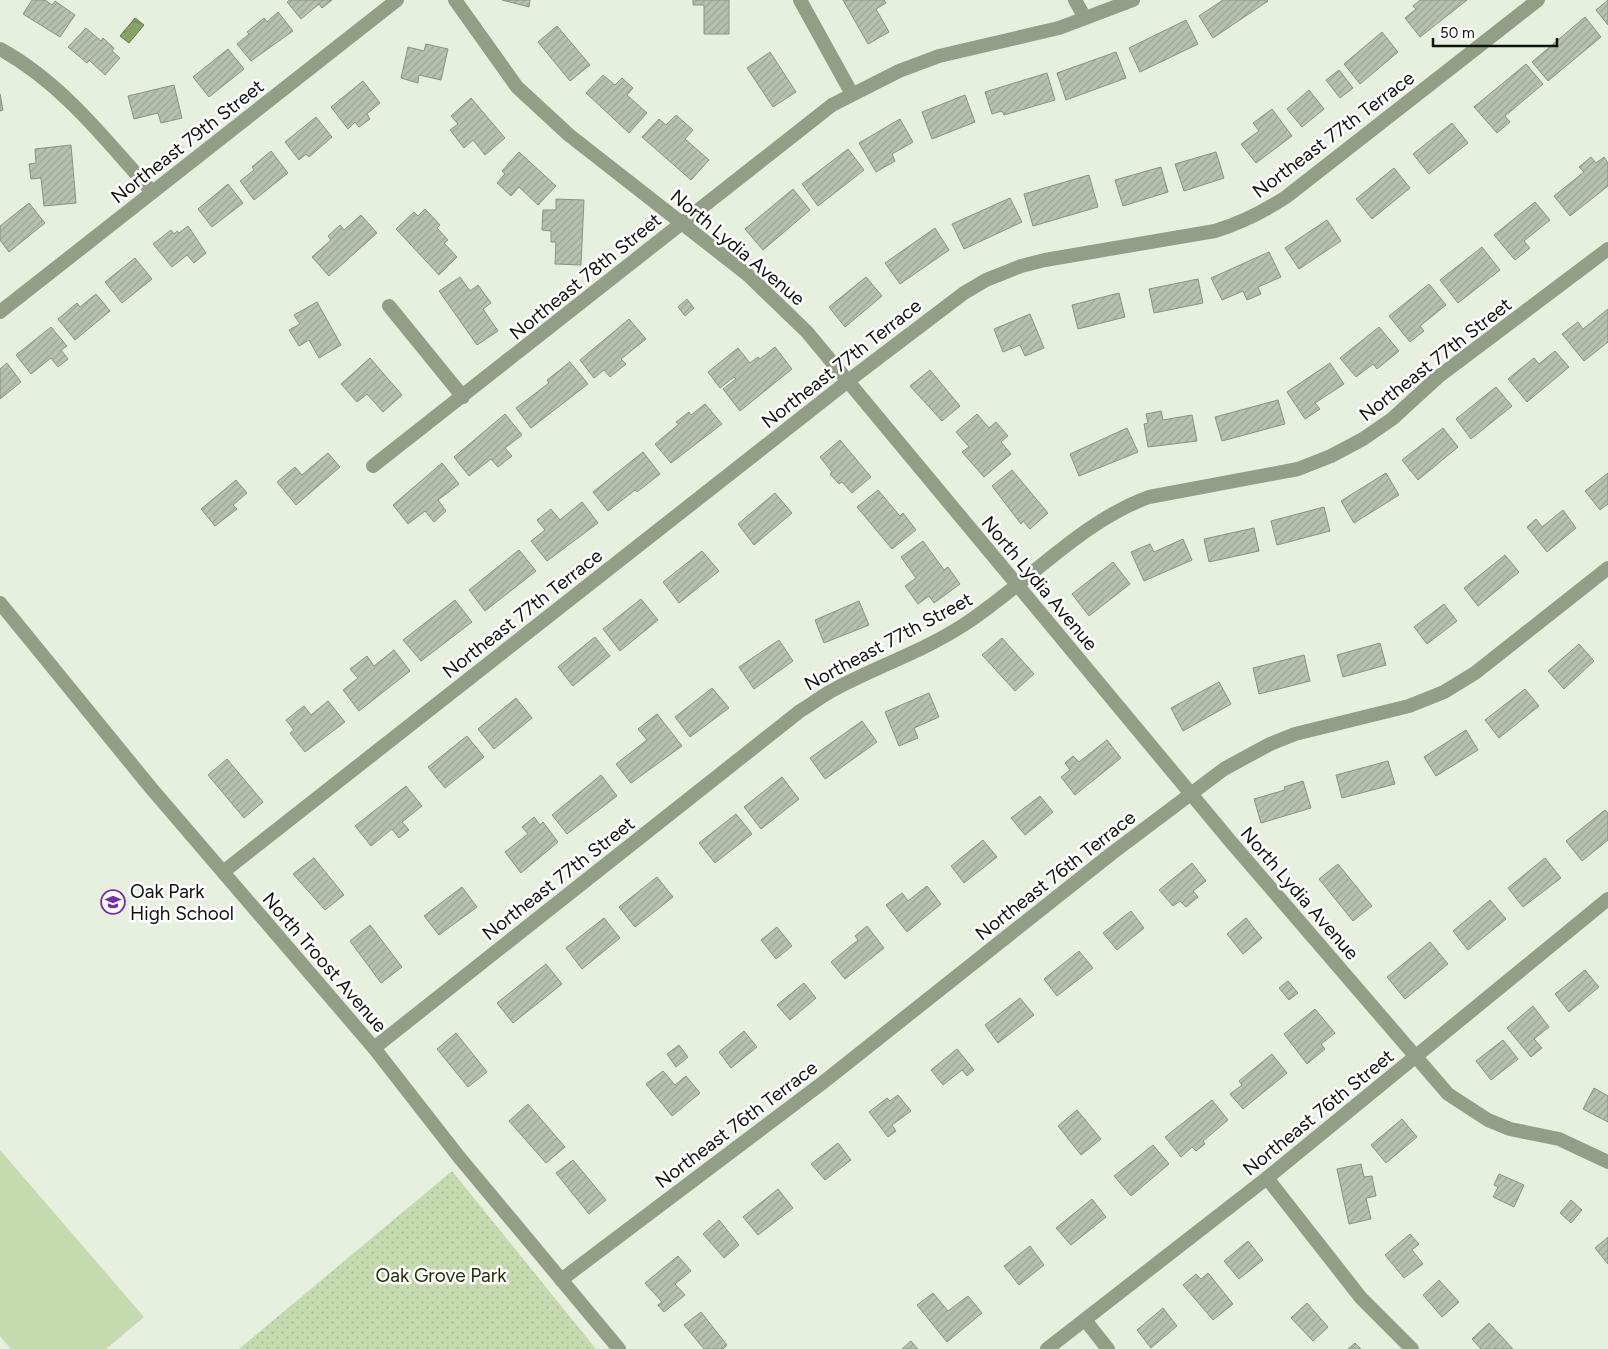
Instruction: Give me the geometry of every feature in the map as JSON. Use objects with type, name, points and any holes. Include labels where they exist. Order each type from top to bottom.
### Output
[{"type":"street","name":"Northeast 79th Street","points":[[0,312],[397,0]]},
{"type":"street","name":"North Lydia Avenue","points":[[455,0],[517,87],[569,135],[748,276],[784,308],[848,380],[1191,794],[1448,1094],[1467,1109],[1488,1120],[1510,1129],[1559,1139],[1608,1162]]},
{"type":"street","points":[[800,0],[852,94]]},
{"type":"street","points":[[1075,0],[1085,18]]},
{"type":"street","name":"Northeast 78th Street","points":[[374,466],[812,120],[852,94],[899,71],[939,56],[1027,36],[1085,18],[1132,0]]},
{"type":"street","name":"Northeast 77th Terrace","points":[[223,872],[848,380],[964,293],[1003,273],[1045,260],[1214,231],[1240,223],[1264,212],[1286,197],[1538,0]]},
{"type":"street","points":[[0,49],[17,58],[79,109],[152,192]]},
{"type":"street","name":"Northeast 77th Street","points":[[374,1048],[800,711],[835,689],[916,652],[963,626],[1018,586],[1106,517],[1126,505],[1149,496],[1298,469],[1363,439],[1392,419],[1438,376],[1608,248]]},
{"type":"street","points":[[389,306],[463,397]]},
{"type":"street","name":"Northeast 76th Terrace","points":[[561,1280],[821,1084],[1046,905],[1224,769],[1270,744],[1295,734],[1409,706],[1444,692],[1475,673],[1608,568]]},
{"type":"street","name":"North Troost Avenue","points":[[0,603],[223,872],[374,1048],[459,1156],[619,1349]]},
{"type":"street","name":"Northeast 76th Street","points":[[1047,1349],[1267,1178],[1608,899]]},
{"type":"street","points":[[1267,1178],[1361,1298],[1412,1349]]},
{"type":"street","points":[[1085,1320],[1108,1349]]},
{"type":"green space","points":[[0,1150],[144,1317],[106,1349],[11,1349],[0,1336]]},
{"type":"green space","name":"Oak Grove Park","points":[[452,1171],[596,1349],[239,1349]]},
{"type":"water","points":[[135,18],[144,25],[129,43],[120,36]]},
{"type":"building","points":[[32,0],[45,0],[52,5],[55,1],[75,15],[60,37],[23,14]]},
{"type":"building","points":[[290,0],[332,0],[322,8],[319,4],[301,19],[287,2]]},
{"type":"building","points":[[502,0],[530,0],[529,7]]},
{"type":"building","points":[[693,0],[729,0],[729,34],[704,34],[704,5],[693,5]]},
{"type":"building","points":[[843,0],[884,0],[886,3],[876,9],[889,32],[868,44]]},
{"type":"building","points":[[1223,0],[1268,1],[1213,38],[1199,16]]},
{"type":"building","points":[[1420,0],[1467,0],[1420,37],[1405,18],[1416,9],[1413,6]]},
{"type":"building","points":[[1608,0],[1608,25],[1596,10]]},
{"type":"building","points":[[278,12],[293,31],[251,61],[237,44],[249,34],[247,32],[264,18],[267,22]]},
{"type":"building","points":[[1585,17],[1601,37],[1548,81],[1532,62]]},
{"type":"building","points":[[1186,20],[1198,44],[1140,72],[1129,48]]},
{"type":"building","points":[[557,26],[590,65],[570,81],[538,42]]},
{"type":"building","points":[[86,28],[101,41],[103,38],[114,48],[112,51],[120,58],[105,75],[89,60],[87,63],[68,47]]},
{"type":"building","points":[[1382,32],[1398,52],[1360,84],[1344,64]]},
{"type":"building","points":[[426,44],[448,49],[441,80],[419,75],[418,83],[401,78],[408,47],[424,51]]},
{"type":"building","points":[[228,49],[244,69],[209,97],[193,77]]},
{"type":"building","points":[[770,52],[796,92],[773,107],[747,68]]},
{"type":"building","points":[[1116,52],[1126,78],[1066,100],[1057,73]]},
{"type":"building","points":[[1526,64],[1543,84],[1505,116],[1510,122],[1497,133],[1474,107]]},
{"type":"building","points":[[1339,70],[1353,88],[1340,98],[1326,80]]},
{"type":"building","points":[[1047,73],[1055,100],[1004,115],[1002,111],[992,114],[985,92]]},
{"type":"building","points":[[603,75],[615,85],[622,78],[633,88],[627,95],[647,113],[629,133],[586,93]]},
{"type":"building","points":[[363,81],[380,103],[367,114],[370,119],[359,127],[355,122],[348,129],[331,107]]},
{"type":"building","points":[[174,85],[182,118],[161,123],[158,113],[134,119],[128,96]]},
{"type":"building","points":[[1309,90],[1324,109],[1302,127],[1287,109]]},
{"type":"building","points":[[0,94],[3,110],[0,111]]},
{"type":"building","points":[[965,95],[975,122],[932,139],[922,112]]},
{"type":"building","points":[[471,98],[505,138],[485,155],[473,140],[464,148],[450,130],[458,124],[451,116]]},
{"type":"building","points":[[1272,109],[1292,136],[1256,163],[1241,144],[1259,131],[1253,123]]},
{"type":"building","points":[[676,115],[693,130],[685,139],[709,160],[691,180],[642,137],[659,119],[666,125]]},
{"type":"building","points":[[316,117],[332,137],[309,157],[306,154],[299,160],[285,142]]},
{"type":"building","points":[[900,119],[913,142],[892,154],[895,161],[876,172],[859,143]]},
{"type":"building","points":[[1452,123],[1468,143],[1429,174],[1413,154]]},
{"type":"building","points":[[71,145],[76,203],[44,206],[41,178],[31,179],[29,164],[36,163],[35,149]]},
{"type":"building","points":[[848,149],[864,170],[818,206],[802,184]]},
{"type":"building","points":[[271,151],[288,173],[254,200],[240,181],[254,170],[252,167]]},
{"type":"building","points":[[519,152],[556,186],[538,205],[519,187],[511,196],[497,183],[505,174],[502,171]]},
{"type":"building","points":[[1216,152],[1224,178],[1184,191],[1175,164]]},
{"type":"building","points":[[1591,157],[1596,163],[1604,157],[1608,163],[1608,186],[1570,216],[1554,196],[1584,172],[1579,167]]},
{"type":"building","points":[[1161,167],[1168,192],[1123,206],[1115,180]]},
{"type":"building","points":[[1394,168],[1410,188],[1372,219],[1356,199]]},
{"type":"building","points":[[1089,175],[1098,207],[1033,226],[1024,194]]},
{"type":"building","points":[[228,184],[243,203],[212,227],[198,209]]},
{"type":"building","points":[[793,189],[810,210],[763,250],[745,229]]},
{"type":"building","points":[[1010,198],[1022,222],[964,249],[952,224]]},
{"type":"building","points":[[556,199],[584,200],[581,265],[555,264],[556,242],[551,242],[551,231],[542,230],[543,210],[556,210]]},
{"type":"building","points":[[1535,202],[1550,220],[1524,241],[1530,248],[1515,260],[1494,235]]},
{"type":"building","points":[[29,203],[45,223],[9,252],[0,240],[0,226]]},
{"type":"building","points":[[425,209],[440,225],[437,228],[448,240],[444,243],[457,257],[439,275],[396,229],[414,212],[418,216]]},
{"type":"building","points":[[361,215],[377,233],[329,276],[312,257],[331,240],[328,236],[340,225],[344,230]]},
{"type":"building","points":[[1327,220],[1341,241],[1299,269],[1285,248]]},
{"type":"building","points":[[188,226],[206,253],[194,263],[187,255],[172,267],[153,244],[171,230],[174,234],[177,231],[179,233]]},
{"type":"building","points":[[935,228],[949,250],[900,284],[885,263]]},
{"type":"building","points":[[1482,247],[1500,270],[1458,303],[1440,280]]},
{"type":"building","points":[[1269,252],[1281,277],[1258,287],[1261,294],[1247,300],[1243,291],[1222,300],[1211,278]]},
{"type":"building","points":[[135,258],[152,279],[122,303],[105,282]]},
{"type":"building","points":[[460,277],[470,291],[478,285],[491,303],[483,309],[498,331],[477,345],[439,291]]},
{"type":"building","points":[[866,277],[882,296],[845,327],[829,307]]},
{"type":"building","points":[[1198,279],[1203,303],[1154,313],[1149,289]]},
{"type":"building","points":[[1429,284],[1446,305],[1420,326],[1424,331],[1410,342],[1389,316]]},
{"type":"building","points":[[1119,293],[1125,317],[1078,329],[1072,305]]},
{"type":"building","points":[[96,294],[110,311],[75,340],[58,319],[77,303],[80,307]]},
{"type":"building","points":[[687,299],[694,308],[685,316],[678,307]]},
{"type":"building","points":[[317,302],[341,345],[319,358],[309,340],[299,346],[289,330],[300,324],[294,315]]},
{"type":"building","points":[[1608,309],[1608,342],[1584,361],[1562,334],[1578,322],[1583,329]]},
{"type":"building","points":[[1030,314],[1044,348],[1025,356],[1020,345],[1003,352],[994,329]]},
{"type":"building","points":[[629,319],[646,339],[621,359],[626,364],[610,377],[604,370],[594,378],[580,360]]},
{"type":"building","points":[[51,327],[67,346],[61,350],[68,359],[58,367],[51,358],[31,374],[16,355]]},
{"type":"building","points":[[1379,327],[1399,351],[1377,369],[1373,364],[1356,377],[1340,358]]},
{"type":"building","points":[[775,347],[792,369],[740,411],[723,389],[736,379],[734,377],[720,388],[708,372],[738,348],[750,363],[758,357],[760,359]]},
{"type":"building","points":[[1555,351],[1569,367],[1527,402],[1508,379],[1534,358],[1539,364]]},
{"type":"building","points":[[370,358],[402,395],[383,412],[367,394],[357,402],[341,384]]},
{"type":"building","points":[[570,362],[588,384],[531,428],[516,408],[549,383],[547,380]]},
{"type":"building","points":[[7,363],[21,382],[0,399],[0,369]]},
{"type":"building","points":[[1330,363],[1344,384],[1315,403],[1320,409],[1305,419],[1287,392]]},
{"type":"building","points":[[930,370],[960,406],[942,421],[910,386]]},
{"type":"building","points":[[1496,387],[1512,406],[1471,439],[1456,419]]},
{"type":"building","points":[[1278,400],[1285,424],[1222,441],[1215,417]]},
{"type":"building","points":[[705,404],[722,424],[671,463],[655,444],[679,424],[676,422],[689,412],[691,415]]},
{"type":"building","points":[[1161,411],[1163,420],[1192,415],[1197,441],[1148,447],[1144,424],[1148,423],[1146,414]]},
{"type":"building","points":[[505,414],[522,435],[505,448],[512,456],[498,467],[491,459],[469,476],[454,457]]},
{"type":"building","points":[[977,414],[989,428],[996,422],[1008,436],[1001,442],[1011,454],[984,477],[962,452],[969,447],[956,432]]},
{"type":"building","points":[[1127,428],[1138,452],[1079,476],[1070,454]]},
{"type":"building","points":[[1443,428],[1458,447],[1418,480],[1402,460]]},
{"type":"building","points":[[840,440],[871,477],[852,493],[842,482],[839,484],[830,474],[832,472],[820,457]]},
{"type":"building","points":[[643,452],[660,474],[608,511],[593,492]]},
{"type":"building","points":[[328,453],[340,467],[296,505],[277,482],[295,467],[302,475]]},
{"type":"building","points":[[442,463],[459,484],[438,500],[446,511],[434,522],[425,511],[408,524],[393,505]]},
{"type":"building","points":[[1012,470],[1048,513],[1030,529],[1023,521],[1021,524],[992,486]]},
{"type":"building","points":[[1386,473],[1399,495],[1354,523],[1341,501]]},
{"type":"building","points":[[1608,473],[1608,504],[1600,510],[1585,491]]},
{"type":"building","points":[[236,480],[247,493],[233,505],[237,509],[215,526],[201,509]]},
{"type":"building","points":[[878,490],[900,516],[903,513],[916,530],[892,549],[857,507]]},
{"type":"building","points":[[775,493],[792,513],[754,545],[738,524]]},
{"type":"building","points":[[582,502],[598,523],[547,561],[531,541],[545,530],[537,520],[551,509],[560,520]]},
{"type":"building","points":[[1324,507],[1330,531],[1277,545],[1271,521]]},
{"type":"building","points":[[1563,510],[1576,528],[1547,552],[1527,527],[1536,519],[1542,527]]},
{"type":"building","points":[[1254,528],[1259,551],[1209,562],[1204,539]]},
{"type":"building","points":[[1183,539],[1192,560],[1144,581],[1131,552],[1150,544],[1154,552]]},
{"type":"building","points":[[923,541],[944,570],[948,567],[960,584],[934,603],[929,596],[918,604],[905,586],[916,578],[901,557]]},
{"type":"building","points":[[519,550],[536,571],[485,611],[469,590]]},
{"type":"building","points":[[702,551],[719,571],[679,603],[663,582]]},
{"type":"building","points":[[1505,555],[1519,572],[1478,606],[1464,588]]},
{"type":"building","points":[[1113,562],[1130,584],[1089,616],[1072,594]]},
{"type":"building","points":[[641,599],[658,620],[620,651],[603,629]]},
{"type":"building","points":[[455,600],[472,622],[421,661],[403,640]]},
{"type":"building","points":[[859,601],[869,625],[824,643],[815,620]]},
{"type":"building","points":[[1444,604],[1457,621],[1427,644],[1414,627]]},
{"type":"building","points":[[595,637],[610,656],[573,686],[558,667]]},
{"type":"building","points":[[1002,638],[1034,674],[1015,691],[982,655]]},
{"type":"building","points":[[779,640],[793,661],[754,689],[739,667]]},
{"type":"building","points":[[1380,643],[1386,665],[1343,677],[1337,655]]},
{"type":"building","points":[[1579,644],[1594,661],[1564,689],[1548,671]]},
{"type":"building","points":[[394,650],[410,671],[359,711],[343,690],[358,678],[350,669],[367,656],[374,666]]},
{"type":"building","points":[[1304,655],[1310,681],[1259,694],[1253,668]]},
{"type":"building","points":[[1219,682],[1231,704],[1183,731],[1171,708]]},
{"type":"building","points":[[712,688],[729,708],[690,737],[675,717]]},
{"type":"building","points":[[1525,689],[1539,706],[1499,738],[1485,720]]},
{"type":"building","points":[[929,693],[939,717],[914,728],[918,738],[899,746],[885,712]]},
{"type":"building","points":[[516,698],[532,718],[494,749],[478,729]]},
{"type":"building","points":[[328,701],[345,722],[305,752],[290,733],[294,730],[286,720],[304,706],[311,715]]},
{"type":"building","points":[[657,714],[682,746],[631,783],[616,764],[647,740],[638,729]]},
{"type":"building","points":[[862,721],[877,742],[825,779],[810,758]]},
{"type":"building","points":[[1466,730],[1478,750],[1436,776],[1424,757]]},
{"type":"building","points":[[467,736],[484,757],[445,788],[428,767]]},
{"type":"building","points":[[1107,740],[1121,758],[1075,795],[1061,777],[1070,770],[1065,763],[1073,756],[1079,762]]},
{"type":"building","points":[[227,759],[263,802],[244,818],[208,775]]},
{"type":"building","points":[[1388,761],[1395,784],[1342,798],[1336,775]]},
{"type":"building","points":[[601,775],[617,796],[567,834],[552,815]]},
{"type":"building","points":[[782,777],[799,799],[761,829],[744,807]]},
{"type":"building","points":[[1303,781],[1311,808],[1261,823],[1254,799],[1285,790],[1284,787]]},
{"type":"building","points":[[406,786],[422,806],[402,822],[409,830],[399,838],[392,829],[371,846],[355,826]]},
{"type":"building","points":[[1040,796],[1053,812],[1025,835],[1011,818]]},
{"type":"building","points":[[1605,810],[1608,813],[1608,840],[1582,861],[1566,841]]},
{"type":"building","points":[[736,814],[752,834],[715,863],[699,843]]},
{"type":"building","points":[[534,817],[540,825],[543,822],[558,842],[521,873],[505,852],[528,834],[522,827]]},
{"type":"building","points":[[983,840],[997,857],[964,883],[951,866]]},
{"type":"building","points":[[314,858],[344,895],[325,910],[293,874]]},
{"type":"building","points":[[1545,858],[1561,878],[1523,907],[1508,888]]},
{"type":"building","points":[[1192,863],[1206,881],[1193,891],[1198,897],[1186,907],[1180,901],[1173,906],[1159,890]]},
{"type":"building","points":[[1338,864],[1372,906],[1353,921],[1319,879]]},
{"type":"building","points":[[657,877],[673,897],[635,927],[619,907]]},
{"type":"building","points":[[927,886],[941,904],[907,932],[886,905],[902,893],[908,901]]},
{"type":"building","points":[[462,887],[477,907],[439,935],[424,916]]},
{"type":"building","points":[[1490,900],[1506,919],[1468,950],[1453,931]]},
{"type":"building","points":[[1131,911],[1144,928],[1117,950],[1103,933]]},
{"type":"building","points":[[604,918],[620,938],[582,969],[566,948]]},
{"type":"building","points":[[1246,918],[1262,938],[1243,954],[1227,934]]},
{"type":"building","points":[[370,925],[402,967],[381,983],[350,941]]},
{"type":"building","points":[[867,926],[884,948],[845,979],[831,962],[858,940],[855,936]]},
{"type":"building","points":[[777,927],[792,946],[776,959],[761,940]]},
{"type":"building","points":[[1430,942],[1448,964],[1405,999],[1387,977]]},
{"type":"building","points":[[1079,951],[1093,968],[1057,996],[1044,979]]},
{"type":"building","points":[[546,964],[562,984],[513,1023],[497,1003]]},
{"type":"building","points":[[1585,970],[1599,987],[1569,1012],[1555,994]]},
{"type":"building","points":[[1288,981],[1298,993],[1289,1000],[1279,988]]},
{"type":"building","points":[[804,983],[816,998],[790,1020],[777,1005]]},
{"type":"building","points":[[1020,998],[1034,1015],[998,1043],[985,1025]]},
{"type":"building","points":[[1533,1006],[1549,1027],[1534,1039],[1542,1048],[1531,1057],[1507,1028]]},
{"type":"building","points":[[1315,1009],[1335,1033],[1321,1044],[1325,1049],[1307,1064],[1284,1034]]},
{"type":"building","points":[[744,1031],[757,1047],[731,1068],[719,1052]]},
{"type":"building","points":[[456,1033],[487,1072],[468,1087],[437,1049]]},
{"type":"building","points":[[1503,1040],[1518,1059],[1491,1080],[1476,1061]]},
{"type":"building","points":[[679,1045],[688,1057],[676,1067],[667,1054]]},
{"type":"building","points":[[957,1049],[974,1070],[967,1076],[962,1070],[943,1085],[931,1070]]},
{"type":"building","points":[[1272,1054],[1287,1073],[1243,1109],[1230,1094],[1242,1085],[1239,1081]]},
{"type":"building","points":[[663,1071],[675,1085],[686,1076],[700,1093],[672,1116],[646,1084]]},
{"type":"building","points":[[1594,1088],[1608,1096],[1608,1122],[1583,1109]]},
{"type":"building","points":[[898,1095],[911,1111],[892,1125],[896,1131],[888,1137],[869,1112],[887,1098],[890,1101]]},
{"type":"building","points":[[1212,1100],[1228,1120],[1203,1141],[1205,1144],[1196,1151],[1192,1147],[1181,1157],[1165,1137]]},
{"type":"building","points":[[528,1104],[565,1147],[546,1163],[509,1121]]},
{"type":"building","points":[[1077,1110],[1101,1139],[1081,1155],[1058,1126]]},
{"type":"building","points":[[1402,1119],[1417,1137],[1386,1163],[1371,1145]]},
{"type":"building","points":[[838,1143],[851,1160],[825,1180],[811,1164]]},
{"type":"building","points":[[1153,1145],[1169,1164],[1131,1196],[1114,1176]]},
{"type":"building","points":[[573,1160],[606,1200],[589,1214],[556,1173]]},
{"type":"building","points":[[1361,1164],[1364,1177],[1372,1176],[1376,1196],[1366,1198],[1371,1219],[1349,1224],[1337,1169]]},
{"type":"building","points":[[1499,1174],[1524,1185],[1514,1207],[1493,1197],[1498,1187],[1494,1185]]},
{"type":"building","points":[[778,1189],[793,1208],[758,1235],[743,1217]]},
{"type":"building","points":[[1092,1199],[1106,1217],[1071,1245],[1056,1228]]},
{"type":"building","points":[[1571,1200],[1582,1210],[1571,1223],[1560,1213]]},
{"type":"building","points":[[719,1220],[739,1245],[724,1258],[703,1234]]},
{"type":"building","points":[[1410,1234],[1419,1244],[1412,1250],[1423,1264],[1404,1278],[1385,1255]]},
{"type":"building","points":[[1608,1237],[1608,1264],[1595,1248]]},
{"type":"building","points":[[1248,1241],[1263,1260],[1239,1279],[1224,1261]]},
{"type":"building","points":[[1030,1246],[1044,1265],[1019,1285],[1004,1266]]},
{"type":"building","points":[[678,1256],[691,1271],[675,1284],[685,1295],[664,1312],[658,1305],[662,1302],[645,1283]]},
{"type":"building","points":[[1208,1273],[1233,1304],[1213,1320],[1183,1285],[1196,1274],[1201,1279]]},
{"type":"building","points":[[1439,1280],[1459,1302],[1442,1317],[1423,1295]]},
{"type":"building","points":[[933,1293],[948,1311],[968,1296],[982,1313],[947,1342],[917,1305]]},
{"type":"building","points":[[1307,1303],[1328,1327],[1313,1341],[1291,1318]]},
{"type":"building","points":[[1163,1308],[1177,1326],[1151,1348],[1137,1330]]},
{"type":"building","points":[[701,1312],[727,1345],[723,1349],[704,1349],[684,1325]]},
{"type":"building","points":[[1489,1323],[1513,1349],[1481,1349],[1472,1339]]},
{"type":"building","points":[[911,1341],[918,1349],[902,1349]]},
{"type":"building","points":[[1355,1343],[1361,1349],[1348,1349]]},
{"type":"place","name":"Oak Park High School","points":[[113,902]]}]
